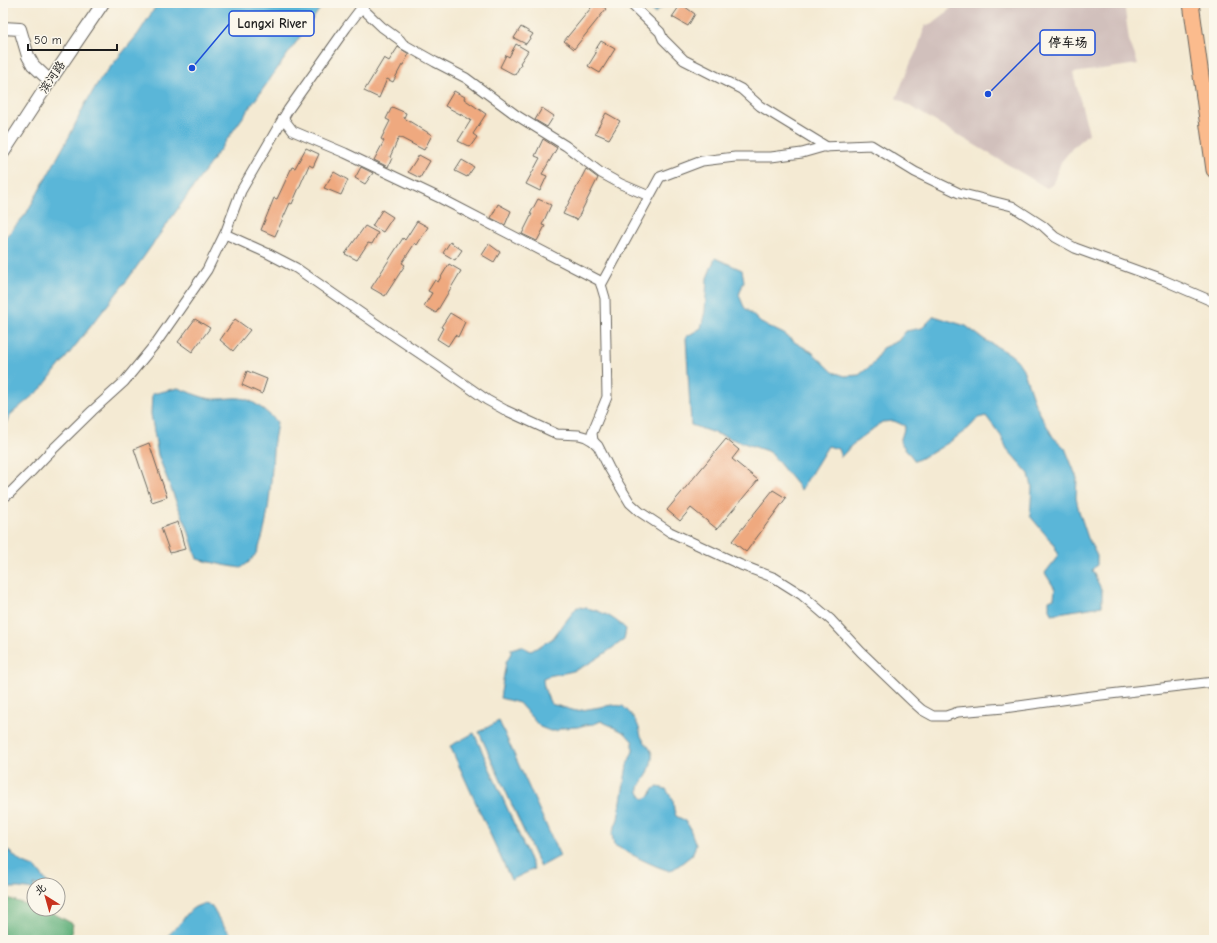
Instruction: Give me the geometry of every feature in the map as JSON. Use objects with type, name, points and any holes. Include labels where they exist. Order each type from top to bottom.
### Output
[{"type":"main road","points":[[1191,3],[1214,170]]},
{"type":"street","name":"滨河路","points":[[3,153],[103,3]]},
{"type":"street","points":[[630,3],[660,32],[663,39],[684,60],[741,89],[760,106],[827,147]]},
{"type":"street","points":[[3,498],[10,493],[92,411],[124,382],[156,343],[207,270],[225,234],[241,191],[283,118],[363,5],[382,28],[400,40],[403,44],[466,78],[516,115],[566,146],[601,173],[621,184],[649,196]]},
{"type":"street","points":[[3,28],[20,29],[28,56],[33,65],[50,81]]},
{"type":"street","points":[[283,118],[293,131],[345,153],[442,199],[600,281],[606,298],[607,397],[592,433],[593,441]]},
{"type":"street","points":[[602,285],[660,177],[702,161],[735,157],[771,157],[823,147],[871,145],[915,172],[959,193],[1012,206],[1043,226],[1055,237],[1076,248],[1163,280],[1214,302]]},
{"type":"street","points":[[225,234],[296,268],[487,400],[557,434],[579,435],[593,441],[598,446],[630,503],[640,512],[670,532],[741,565],[775,578],[802,595],[831,620],[861,652],[922,710],[933,716],[946,716],[958,712],[1004,708],[1214,682]]},
{"type":"shaded area","points":[[955,3],[1124,3],[1129,40],[1138,64],[1073,73],[1089,133],[1074,146],[1061,162],[1053,184],[1047,188],[896,98],[918,48],[925,26],[934,22],[947,12]]},
{"type":"green space","points":[[7,898],[26,904],[26,917],[61,917],[73,924],[70,940],[3,940],[3,900]]},
{"type":"water","points":[[158,3],[324,3],[128,279],[42,388],[10,415],[3,429],[3,240],[26,214],[99,81],[138,34]]},
{"type":"water","points":[[644,3],[667,3],[655,13]]},
{"type":"water","points":[[715,258],[742,270],[744,281],[739,295],[744,307],[761,323],[784,334],[812,352],[833,372],[845,376],[859,375],[873,364],[882,348],[898,341],[906,331],[922,328],[934,316],[966,326],[1017,360],[1023,369],[1035,404],[1053,437],[1065,448],[1077,478],[1076,498],[1088,538],[1097,556],[1097,565],[1092,570],[1102,591],[1102,606],[1052,614],[1049,606],[1049,600],[1054,598],[1055,589],[1045,573],[1058,556],[1055,546],[1030,516],[1032,487],[1029,474],[1007,449],[1001,436],[986,416],[978,418],[969,428],[951,441],[915,461],[900,442],[905,426],[894,421],[882,422],[852,445],[841,457],[838,449],[828,446],[801,490],[770,452],[691,425],[686,337],[701,328],[705,311],[707,278]]},
{"type":"water","points":[[178,388],[198,396],[211,399],[237,398],[249,400],[277,422],[273,444],[268,507],[263,536],[253,558],[241,568],[197,559],[187,526],[158,455],[151,414],[152,394]]},
{"type":"water","points":[[577,607],[597,611],[616,620],[626,629],[624,640],[586,665],[573,671],[543,678],[546,691],[551,704],[576,711],[612,705],[623,706],[634,719],[638,725],[641,737],[652,754],[649,771],[639,789],[639,792],[644,799],[650,796],[653,789],[658,787],[666,789],[673,800],[676,816],[684,820],[689,826],[696,845],[692,855],[670,871],[649,863],[614,845],[612,834],[618,819],[627,765],[633,751],[633,742],[625,733],[601,721],[594,724],[550,731],[540,727],[519,703],[500,698],[506,662],[511,653],[511,649],[521,646],[531,651],[552,639]]},
{"type":"water","points":[[499,721],[560,856],[540,867],[479,732]]},
{"type":"water","points":[[474,733],[534,869],[511,880],[450,746]]},
{"type":"water","points":[[3,840],[6,848],[13,855],[21,862],[36,868],[43,877],[26,877],[26,889],[3,888]]},
{"type":"water","points":[[204,904],[212,906],[220,920],[235,940],[164,940],[192,909]]},
{"type":"building","points":[[595,3],[599,3],[606,9],[574,49],[564,41]]},
{"type":"building","points":[[681,4],[695,14],[688,26],[672,17]]},
{"type":"building","points":[[521,27],[533,34],[526,44],[514,38]]},
{"type":"building","points":[[601,41],[615,49],[600,73],[588,66]]},
{"type":"building","points":[[516,44],[528,51],[520,63],[521,64],[515,75],[500,67],[506,55],[509,57]]},
{"type":"building","points":[[398,47],[409,54],[393,82],[387,79],[379,98],[364,91],[384,58],[389,61]]},
{"type":"building","points":[[454,91],[465,97],[464,99],[486,114],[473,134],[477,137],[470,147],[458,141],[471,120],[445,106]]},
{"type":"building","points":[[392,107],[406,113],[404,118],[432,135],[424,150],[399,137],[390,157],[392,158],[388,167],[374,160],[384,141],[381,139],[390,121],[386,119]]},
{"type":"building","points":[[542,108],[554,116],[547,127],[535,120]]},
{"type":"building","points":[[606,113],[620,121],[609,139],[595,133]]},
{"type":"building","points":[[543,139],[557,148],[542,174],[547,176],[540,191],[526,184],[540,158],[535,156]]},
{"type":"building","points":[[306,148],[319,154],[313,167],[309,165],[292,204],[290,203],[275,236],[261,230],[274,198],[277,199],[292,167],[295,168]]},
{"type":"building","points":[[419,155],[430,161],[420,178],[408,172]]},
{"type":"building","points":[[462,160],[474,167],[467,177],[455,171]]},
{"type":"building","points":[[361,167],[373,173],[365,184],[355,178]]},
{"type":"building","points":[[586,169],[598,178],[577,220],[563,214]]},
{"type":"building","points":[[334,172],[348,180],[341,195],[324,188]]},
{"type":"building","points":[[538,199],[551,205],[542,225],[545,226],[537,241],[522,234]]},
{"type":"building","points":[[498,204],[511,211],[505,225],[491,218]]},
{"type":"building","points":[[382,210],[393,217],[383,232],[372,226]]},
{"type":"building","points":[[417,221],[428,227],[417,245],[415,243],[402,263],[405,265],[385,296],[371,288],[403,238],[405,240]]},
{"type":"building","points":[[365,226],[378,233],[372,244],[368,243],[357,260],[345,254]]},
{"type":"building","points":[[450,242],[462,250],[455,260],[443,253]]},
{"type":"building","points":[[489,244],[500,252],[494,262],[482,255]]},
{"type":"building","points":[[449,264],[461,271],[436,313],[424,306],[432,293],[428,291],[435,280],[438,282]]},
{"type":"building","points":[[450,313],[465,322],[458,337],[455,335],[448,346],[437,339],[443,328],[441,327]]},
{"type":"building","points":[[195,319],[210,328],[192,352],[178,342]]},
{"type":"building","points":[[235,319],[250,330],[233,351],[220,340]]},
{"type":"building","points":[[247,371],[267,379],[262,394],[242,385]]},
{"type":"building","points":[[726,439],[739,450],[732,459],[758,480],[717,529],[691,508],[680,521],[667,510]]},
{"type":"building","points":[[149,443],[167,497],[152,502],[134,449]]},
{"type":"building","points":[[773,490],[786,498],[746,552],[732,541]]},
{"type":"building","points":[[178,522],[185,549],[170,553],[161,528]]},
{"type":"place","name":"Langxi River","points":[[192,68]]},
{"type":"place","name":"停车场","points":[[988,94]]}]
